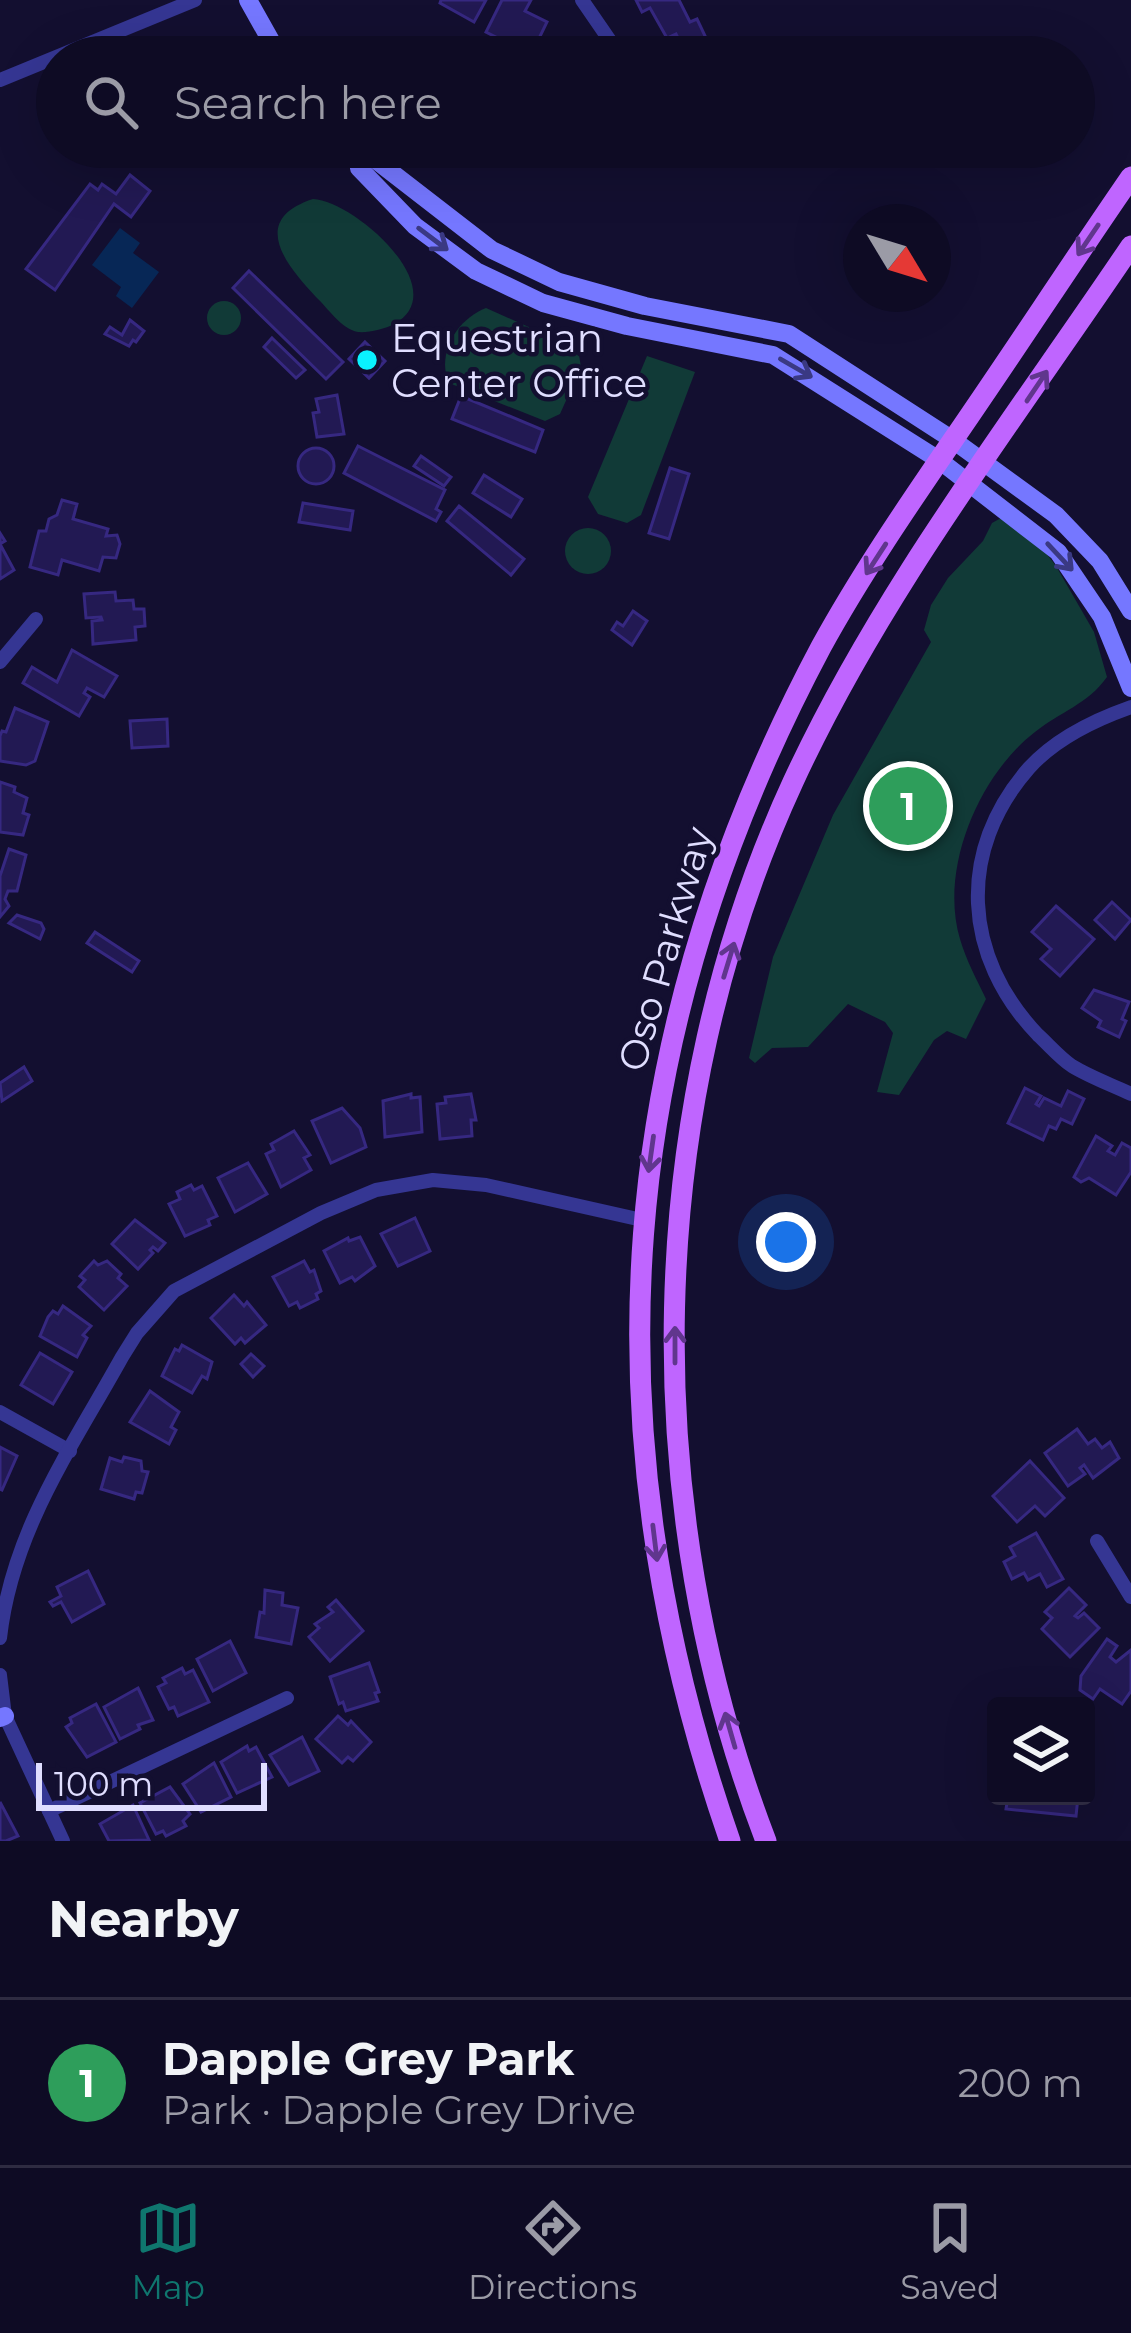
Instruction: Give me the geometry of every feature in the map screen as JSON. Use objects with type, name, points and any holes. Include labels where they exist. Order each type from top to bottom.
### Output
[{"type":"main road","name":"Oso Parkway","points":[[730,1841],[683,1695],[656,1551],[643,1410],[643,1220],[672,1033],[740,818],[824,643],[939,460],[1131,177]]},
{"type":"main road","name":"Oso Parkway","points":[[766,1841],[738,1759],[707,1638],[676,1409],[677,1253],[699,1082],[716,1001],[793,783],[830,706],[970,482],[1131,246]]},
{"type":"street","points":[[107,36],[195,0]]},
{"type":"street","points":[[248,0],[268,36]]},
{"type":"street","points":[[582,0],[607,36]]},
{"type":"street","points":[[0,80],[36,65]]},
{"type":"street","points":[[359,168],[416,226],[476,271],[543,303],[627,326],[773,355],[939,460],[1058,552],[1102,617],[1131,688]]},
{"type":"street","points":[[386,168],[492,250],[559,282],[645,306],[789,334],[953,440],[1056,515],[1100,561],[1131,611]]},
{"type":"street","points":[[0,662],[36,619]]},
{"type":"street","points":[[1131,706],[1052,747],[1010,792],[992,824],[982,856],[978,924],[986,958],[1021,1017],[1070,1065],[1131,1094]]},
{"type":"street","points":[[0,1638],[4,1600],[23,1537],[137,1333],[174,1291],[348,1200],[433,1180],[486,1185],[643,1220]]},
{"type":"street","points":[[0,1412],[70,1450]]},
{"type":"street","points":[[1097,1540],[1131,1597]]},
{"type":"street","points":[[0,1675],[2,1717],[63,1841]]},
{"type":"street","points":[[49,1811],[287,1698]]},
{"type":"green space","points":[[313,199],[331,203],[373,230],[406,270],[413,290],[410,309],[394,324],[362,332],[346,327],[285,258],[278,231],[282,219]]},
{"type":"green space","points":[[224,301],[236,306],[241,318],[236,330],[224,335],[212,330],[207,318],[212,306]]},
{"type":"green space","points":[[486,308],[578,349],[581,367],[560,414],[545,421],[449,383],[447,349],[466,320]]},
{"type":"green space","points":[[647,356],[695,372],[641,515],[627,523],[598,514],[588,497]]},
{"type":"green space","points":[[1001,518],[1056,566],[1094,632],[1107,677],[1015,750],[981,798],[969,825],[955,883],[955,912],[962,947],[986,999],[966,1039],[947,1031],[934,1040],[899,1095],[877,1092],[893,1033],[885,1022],[848,1004],[808,1047],[772,1048],[755,1063],[749,1058],[773,957],[833,815],[931,642],[924,630],[931,605],[992,523]]},
{"type":"green space","points":[[588,528],[604,535],[611,551],[604,567],[588,574],[572,567],[565,551],[572,535]]},
{"type":"water","points":[[120,228],[140,243],[133,253],[159,272],[132,308],[116,296],[121,287],[92,265]]},
{"type":"building","points":[[441,0],[486,0],[474,22]]},
{"type":"building","points":[[502,0],[531,0],[525,11],[547,22],[540,36],[486,32]]},
{"type":"building","points":[[636,0],[679,0],[690,22],[697,19],[705,36],[666,36],[650,8],[642,12]]},
{"type":"building","points":[[130,175],[150,191],[131,217],[114,204],[55,290],[26,269],[90,184],[98,190],[102,184],[116,194]]},
{"type":"building","points":[[249,271],[343,362],[326,379],[233,288]]},
{"type":"building","points":[[130,320],[144,331],[129,346],[105,334],[110,327],[122,335]]},
{"type":"building","points":[[272,338],[305,370],[296,378],[264,347]]},
{"type":"building","name":"Equestrian Center Office","points":[[365,342],[385,361],[369,378],[349,359]]},
{"type":"building","points":[[337,395],[344,434],[317,437],[316,399]]},
{"type":"building","points":[[461,396],[543,430],[535,452],[452,419]]},
{"type":"building","points":[[358,446],[445,490],[436,521],[344,473]]},
{"type":"building","points":[[316,448],[329,453],[334,466],[329,479],[316,484],[303,479],[298,466],[303,453]]},
{"type":"building","points":[[421,456],[451,477],[444,486],[414,466]]},
{"type":"building","points":[[670,468],[689,474],[669,539],[649,533]]},
{"type":"building","points":[[484,475],[522,499],[511,517],[473,493]]},
{"type":"building","points":[[62,500],[77,504],[73,519],[108,529],[106,536],[117,535],[116,558],[103,557],[99,571],[62,560],[58,575],[30,567],[39,531],[46,531]]},
{"type":"building","points":[[303,503],[353,511],[350,530],[299,522]]},
{"type":"building","points":[[459,506],[524,559],[511,575],[447,521]]},
{"type":"building","points":[[0,544],[14,570],[0,579]]},
{"type":"building","points":[[115,592],[116,601],[133,600],[134,609],[144,609],[145,626],[135,627],[136,640],[93,644],[92,621],[102,620],[86,618],[84,594]]},
{"type":"building","points":[[633,611],[647,621],[632,645],[612,630],[617,622],[623,626]]},
{"type":"building","points":[[72,650],[117,676],[104,697],[87,688],[84,693],[90,697],[79,716],[23,683],[32,667],[57,682]]},
{"type":"building","points":[[15,708],[48,722],[35,761],[26,765],[0,761],[0,736]]},
{"type":"building","points":[[167,719],[168,746],[132,748],[130,721]]},
{"type":"building","points":[[0,782],[27,798],[23,813],[29,815],[23,835],[0,832]]},
{"type":"building","points":[[9,849],[26,855],[17,891],[8,891],[9,906],[0,917],[0,876]]},
{"type":"building","points":[[1112,902],[1131,920],[1115,939],[1095,920]]},
{"type":"building","points":[[1056,906],[1094,939],[1060,976],[1041,959],[1051,949],[1032,932]]},
{"type":"building","points":[[17,915],[41,923],[40,939],[9,923]]},
{"type":"building","points":[[95,932],[139,961],[132,972],[87,943]]},
{"type":"building","points":[[1094,990],[1129,1002],[1119,1037],[1098,1027],[1101,1021],[1082,1008]]},
{"type":"building","points":[[24,1067],[32,1081],[2,1101],[0,1083]]},
{"type":"building","points":[[1025,1088],[1041,1096],[1039,1106],[1044,1098],[1061,1106],[1068,1091],[1084,1099],[1072,1124],[1061,1119],[1056,1129],[1049,1126],[1043,1140],[1008,1123]]},
{"type":"building","points":[[411,1094],[411,1098],[420,1097],[422,1132],[385,1137],[383,1101]]},
{"type":"building","points":[[471,1094],[476,1120],[471,1120],[472,1136],[440,1139],[437,1104],[446,1103],[445,1097]]},
{"type":"building","points":[[342,1108],[360,1128],[366,1147],[331,1163],[312,1121]]},
{"type":"building","points":[[294,1131],[310,1155],[304,1158],[311,1170],[281,1187],[266,1154],[274,1150],[271,1144]]},
{"type":"building","points":[[1096,1136],[1112,1146],[1108,1151],[1115,1155],[1122,1143],[1131,1148],[1131,1172],[1116,1195],[1089,1178],[1081,1182],[1074,1177]]},
{"type":"building","points":[[248,1163],[267,1194],[235,1212],[218,1178]]},
{"type":"building","points":[[191,1185],[194,1190],[202,1186],[217,1216],[208,1220],[210,1225],[185,1236],[169,1204],[180,1199],[177,1192]]},
{"type":"building","points":[[415,1218],[430,1251],[398,1266],[381,1234]]},
{"type":"building","points":[[135,1220],[165,1243],[158,1251],[153,1247],[138,1269],[112,1244]]},
{"type":"building","points":[[360,1237],[375,1266],[355,1281],[352,1277],[340,1283],[324,1251]]},
{"type":"building","points":[[94,1261],[98,1265],[107,1261],[127,1286],[104,1310],[79,1287],[85,1280],[80,1276]]},
{"type":"building","points":[[304,1261],[310,1272],[314,1270],[321,1291],[316,1294],[318,1299],[300,1308],[297,1302],[289,1306],[273,1277]]},
{"type":"building","points":[[234,1295],[244,1306],[247,1302],[266,1325],[245,1343],[241,1338],[235,1344],[211,1318]]},
{"type":"building","points":[[63,1306],[91,1326],[77,1357],[40,1336],[48,1317]]},
{"type":"building","points":[[182,1345],[212,1362],[207,1379],[202,1376],[192,1393],[162,1376],[175,1349],[179,1351]]},
{"type":"building","points":[[40,1353],[72,1372],[53,1404],[21,1385]]},
{"type":"building","points":[[251,1354],[264,1366],[253,1377],[241,1364]]},
{"type":"building","points":[[150,1391],[179,1412],[169,1444],[130,1422]]},
{"type":"building","points":[[1077,1429],[1088,1444],[1095,1439],[1102,1448],[1110,1442],[1119,1458],[1093,1478],[1084,1465],[1080,1468],[1085,1474],[1068,1486],[1045,1453]]},
{"type":"building","points":[[0,1447],[17,1456],[2,1490],[0,1489]]},
{"type":"building","points":[[124,1457],[141,1461],[142,1471],[148,1472],[142,1493],[136,1492],[134,1499],[101,1489],[110,1458],[122,1462]]},
{"type":"building","points":[[1030,1461],[1064,1498],[1045,1516],[1035,1506],[1017,1522],[993,1496]]},
{"type":"building","points":[[1036,1533],[1063,1579],[1047,1587],[1040,1574],[1028,1580],[1024,1573],[1012,1579],[1004,1562],[1015,1556],[1010,1547]]},
{"type":"building","points":[[88,1571],[104,1604],[72,1622],[61,1602],[53,1606],[50,1602],[61,1596],[57,1587]]},
{"type":"building","points":[[1069,1588],[1086,1605],[1075,1616],[1084,1613],[1099,1628],[1070,1657],[1042,1629],[1052,1618],[1045,1612]]},
{"type":"building","points":[[265,1590],[283,1593],[282,1605],[298,1608],[291,1644],[256,1637]]},
{"type":"building","points":[[336,1600],[363,1631],[330,1661],[309,1637],[319,1628],[315,1624],[333,1612],[328,1607]]},
{"type":"building","points":[[1107,1639],[1117,1646],[1110,1657],[1116,1662],[1131,1650],[1131,1691],[1122,1704],[1100,1689],[1090,1697],[1080,1690],[1081,1676]]},
{"type":"building","points":[[230,1641],[246,1673],[213,1691],[197,1659]]},
{"type":"building","points":[[369,1663],[378,1701],[346,1711],[330,1677]]},
{"type":"building","points":[[182,1668],[185,1674],[193,1670],[209,1702],[178,1716],[158,1687],[166,1683],[163,1678]]},
{"type":"building","points":[[138,1688],[153,1720],[120,1739],[104,1707]]},
{"type":"building","points":[[96,1704],[116,1742],[87,1757],[66,1727],[72,1723],[70,1718]]},
{"type":"building","points":[[338,1716],[348,1725],[351,1721],[371,1742],[353,1761],[348,1757],[342,1763],[316,1739]]},
{"type":"building","points":[[302,1737],[319,1771],[289,1785],[270,1755]]},
{"type":"building","points":[[247,1746],[249,1751],[256,1747],[272,1777],[237,1793],[221,1762]]},
{"type":"building","points":[[214,1763],[231,1797],[201,1812],[183,1784]]},
{"type":"building","points":[[170,1787],[190,1814],[183,1821],[186,1826],[166,1836],[163,1831],[156,1834],[140,1803]]},
{"type":"building","points":[[0,1802],[18,1836],[6,1841],[0,1841]]},
{"type":"building","points":[[133,1805],[149,1840],[109,1841],[100,1824]]},
{"type":"building","points":[[1007,1805],[1077,1805],[1076,1816],[1006,1809]]},
{"type":"place","name":"Equestrian Center Office","points":[[367,360]]},
{"type":"place","name":"Dapple Grey Park","points":[[908,806]]}]
